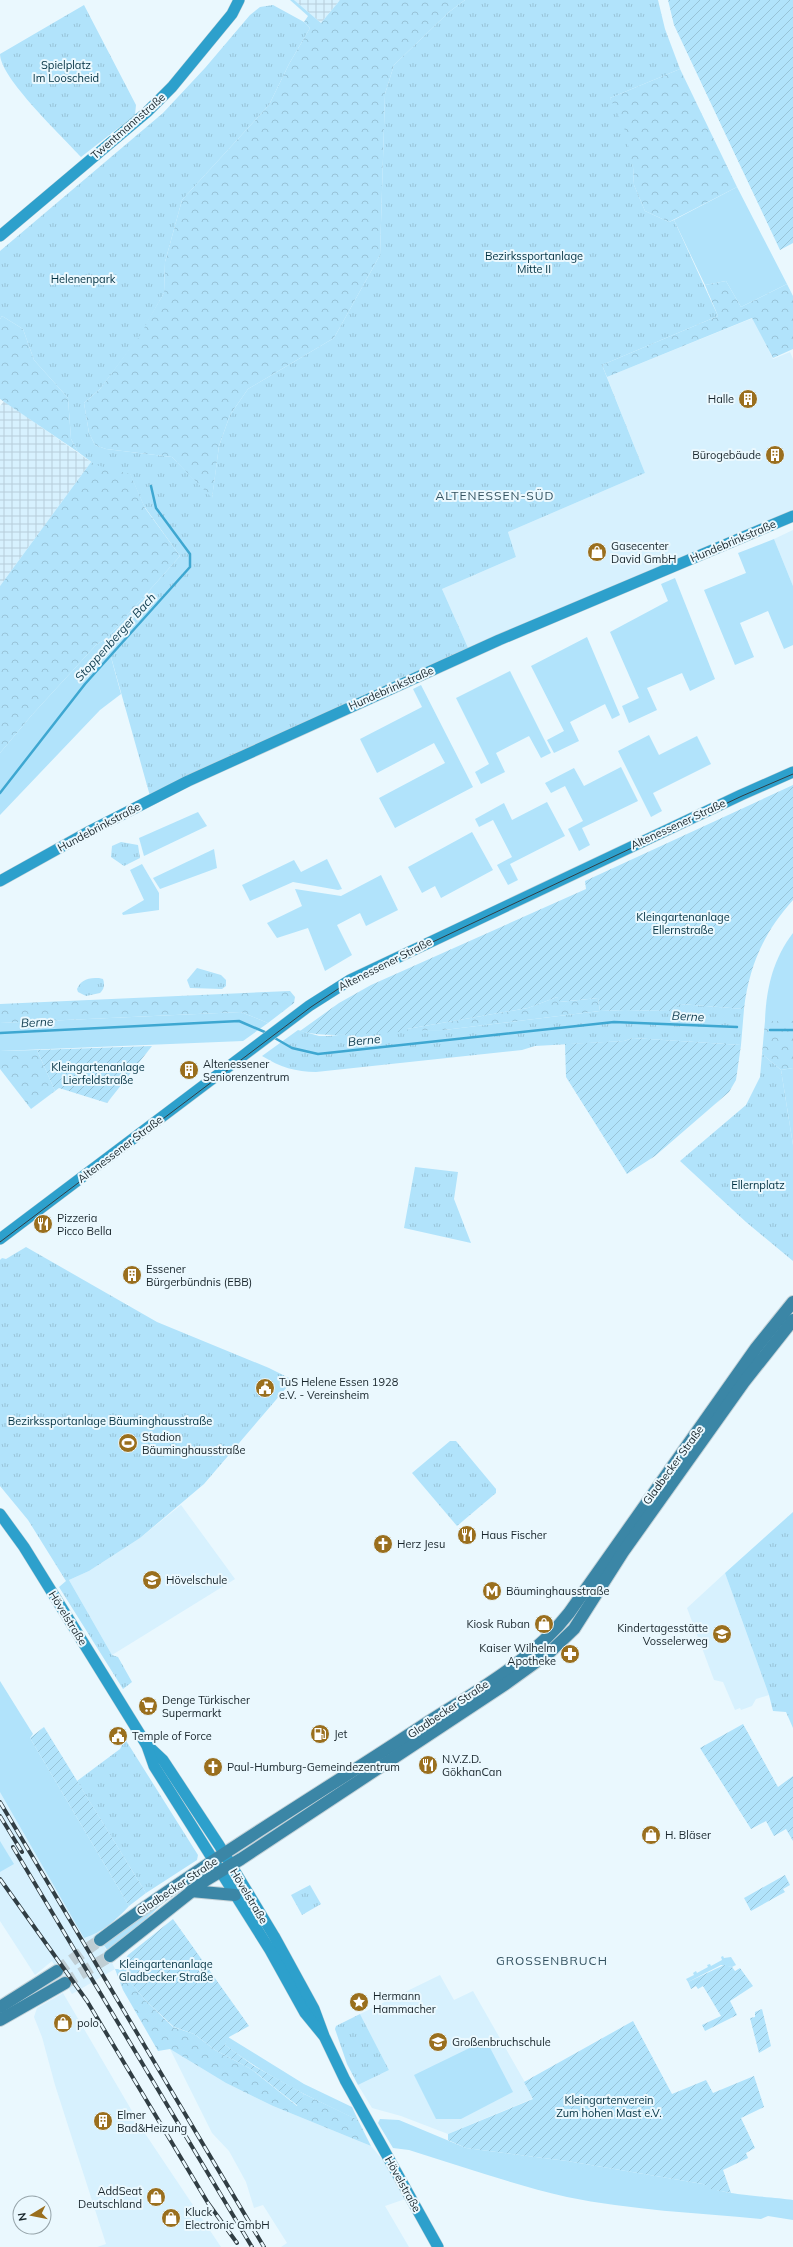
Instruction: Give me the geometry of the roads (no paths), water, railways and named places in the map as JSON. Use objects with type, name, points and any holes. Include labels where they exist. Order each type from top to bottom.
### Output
[{"type":"main road","name":"Twentmannstraße","points":[[0,236],[138,120],[172,87],[225,24],[239,0]]},
{"type":"main road","name":"Hundebrinkstraße","points":[[0,881],[88,832],[195,778],[499,640],[793,516]]},
{"type":"main road","name":"Altenessener Straße","points":[[0,1239],[332,990],[369,970],[793,772]]},
{"type":"main road","name":"Gladbecker Straße","points":[[227,1860],[509,1668],[554,1632],[756,1348],[793,1302]]},
{"type":"main road","name":"Gladbecker Straße","points":[[100,1940],[507,1683],[563,1641],[584,1614],[623,1552],[744,1382],[793,1320]]},
{"type":"main road","name":"Hövelstraße","points":[[0,1514],[24,1547],[146,1744],[154,1766],[270,1950],[310,2021],[324,2036]]},
{"type":"main road","name":"Hövelstraße","points":[[146,1744],[163,1760],[227,1860],[314,2009],[324,2036],[344,2080],[438,2247]]},
{"type":"main road","name":"Gladbecker Straße","points":[[110,1956],[191,1891],[216,1866]]},
{"type":"main road","points":[[191,1891],[234,1895]]},
{"type":"main road","points":[[0,2007],[57,1971]]},
{"type":"main road","points":[[0,2020],[65,1983]]},
{"type":"waterway","name":"Stoppenberger Bach","points":[[0,793],[85,684],[190,567],[190,554],[156,508],[151,486]]},
{"type":"waterway","name":"Berne","points":[[0,1033],[239,1021],[267,1033]]},
{"type":"waterway","name":"Berne","points":[[273,1037],[292,1048],[318,1054],[614,1022],[737,1027]]},
{"type":"waterway","name":"Berne","points":[[770,1030],[793,1030]]},
{"type":"tunnel","points":[[57,1971],[100,1940]]},
{"type":"tunnel","points":[[65,1983],[110,1956]]},
{"type":"tram line","points":[[0,1242],[311,1007],[350,981],[742,796],[793,774]]},
{"type":"railway","points":[[0,1802],[264,2247]]},
{"type":"railway","points":[[0,1816],[22,1852]]},
{"type":"railway","points":[[13,1847],[252,2247]]},
{"type":"railway","points":[[0,1879],[87,2001],[208,2203],[237,2243]]},
{"type":"place","name":"Halle","points":[[748,399]]},
{"type":"place","name":"Bürogebäude","points":[[775,455]]},
{"type":"place","name":"Gasecenter David GmbH","points":[[597,552]]},
{"type":"place","name":"Altenessener Seniorenzentrum","points":[[189,1070]]},
{"type":"place","name":"Pizzeria Picco Bella","points":[[43,1224]]},
{"type":"place","name":"Essener Bürgerbündnis (EBB)","points":[[132,1275]]},
{"type":"place","name":"TuS Helene Essen 1928 e.V. - Vereinsheim","points":[[265,1388]]},
{"type":"place","name":"Stadion Bäuminghausstraße","points":[[128,1443]]},
{"type":"place","name":"Haus Fischer","points":[[467,1535]]},
{"type":"place","name":"Herz Jesu","points":[[383,1544]]},
{"type":"place","name":"Hövelschule","points":[[152,1580]]},
{"type":"place","name":"Bäuminghausstraße","points":[[492,1591]]},
{"type":"place","name":"Kiosk Ruban","points":[[544,1624]]},
{"type":"place","name":"Kindertagesstätte Vosselerweg","points":[[722,1634]]},
{"type":"place","name":"Kaiser Wilhelm Apotheke","points":[[570,1654]]},
{"type":"place","name":"Denge Türkischer Supermarkt","points":[[148,1706]]},
{"type":"place","name":"Jet","points":[[320,1734]]},
{"type":"place","name":"Temple of Force","points":[[118,1736]]},
{"type":"place","name":"N.V.Z.D. GökhanCan","points":[[428,1765]]},
{"type":"place","name":"Paul-Humburg-Gemeindezentrum","points":[[213,1767]]},
{"type":"place","name":"H. Bläser","points":[[651,1835]]},
{"type":"place","name":"Hermann Hammacher","points":[[359,2002]]},
{"type":"place","name":"polo","points":[[63,2023]]},
{"type":"place","name":"Großenbruchschule","points":[[438,2042]]},
{"type":"place","name":"Elmer Bad&Heizung","points":[[103,2121]]},
{"type":"place","name":"AddSeat Deutschland","points":[[156,2197]]},
{"type":"place","name":"Kluck Electronic GmbH","points":[[171,2218]]},
{"type":"district","name":"ALTENESSEN-SÜD","points":[[495,495]]},
{"type":"district","name":"GROSSENBRUCH","points":[[552,1960]]},
{"type":"park label","name":"Spielplatz Im Looscheid","points":[[66,71]]},
{"type":"park label","name":"Bezirkssportanlage Mitte II","points":[[534,262]]},
{"type":"park label","name":"Helenenpark","points":[[83,279]]},
{"type":"park label","name":"Kleingartenanlage Ellernstraße","points":[[683,923]]},
{"type":"park label","name":"Kleingartenanlage Lierfeldstraße","points":[[98,1073]]},
{"type":"park label","name":"Ellernplatz","points":[[758,1185]]},
{"type":"park label","name":"Bezirkssportanlage Bäuminghausstraße","points":[[110,1421]]},
{"type":"park label","name":"Kleingartenanlage Gladbecker Straße","points":[[166,1970]]},
{"type":"park label","name":"Kleingartenverein Zum hohen Mast e.V.","points":[[609,2106]]}]
